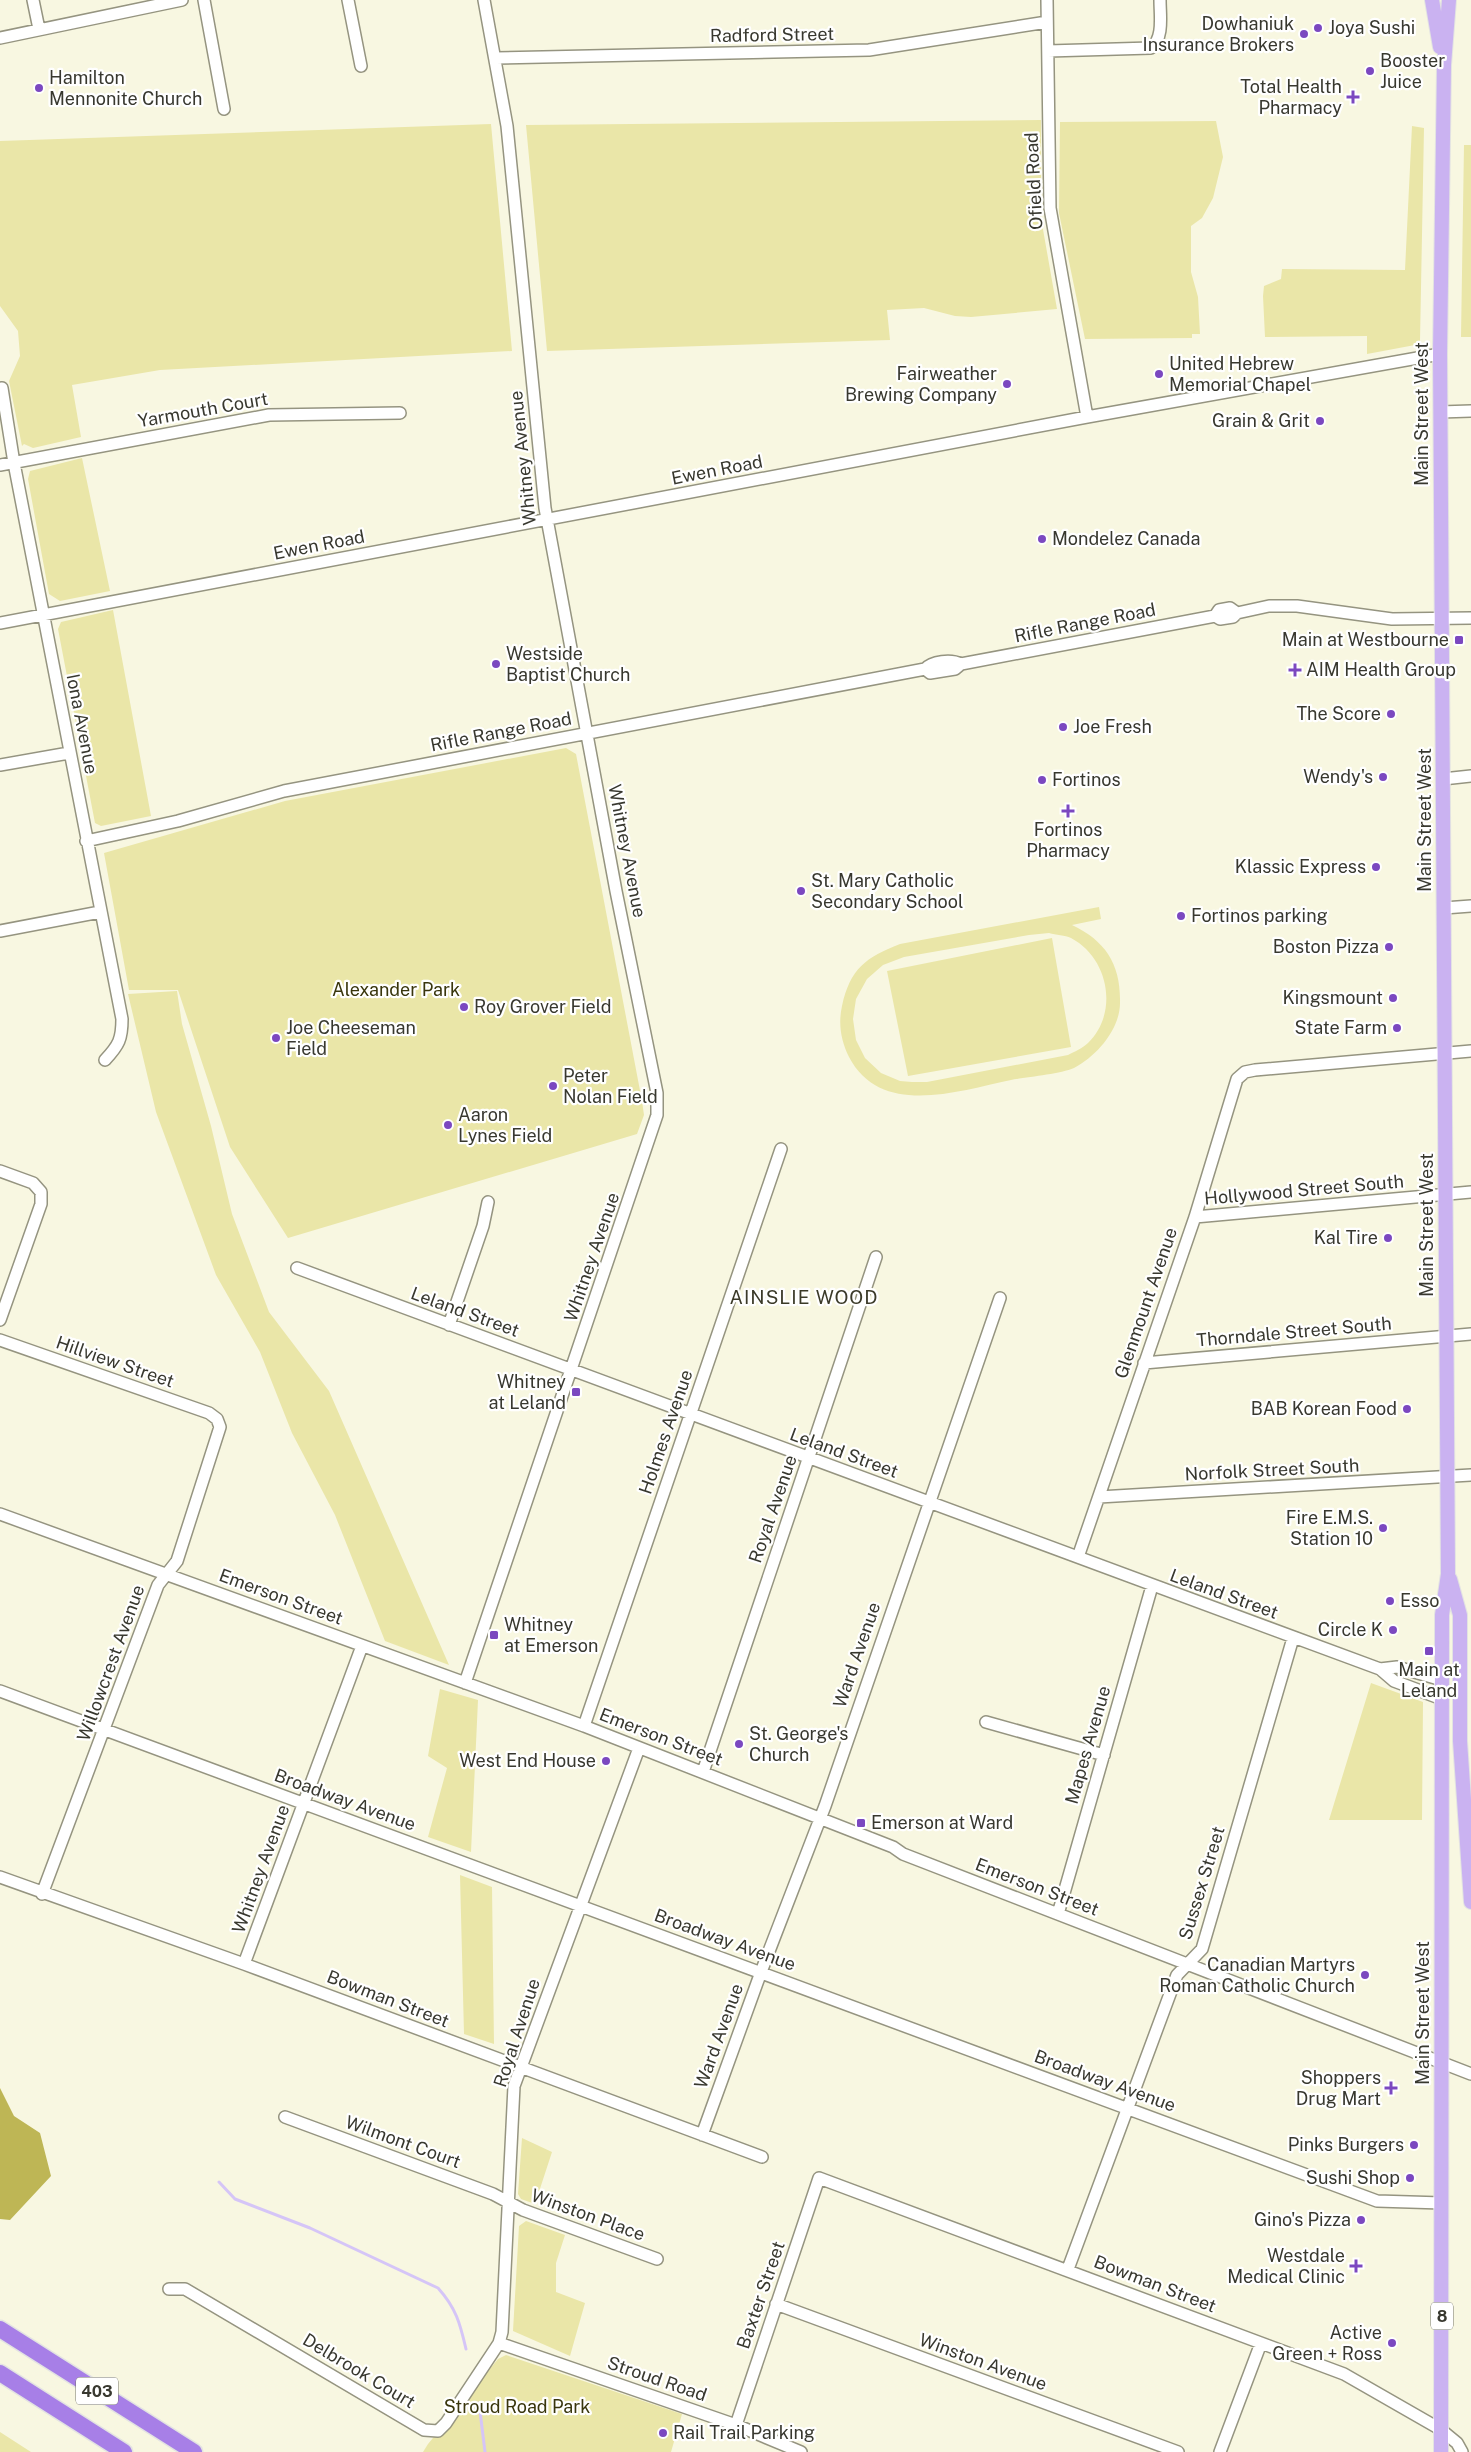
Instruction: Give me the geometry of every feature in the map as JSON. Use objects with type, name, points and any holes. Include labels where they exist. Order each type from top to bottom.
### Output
[{"type":"highway","name":"403","points":[[0,2330],[194,2452]]},
{"type":"highway","name":"403","points":[[0,2373],[124,2452]]},
{"type":"main road","name":"Main Street West","points":[[1432,0],[1444,65]]},
{"type":"main road","name":"Main Street West","points":[[1440,2452],[1442,1615],[1448,1574],[1448,1477],[1440,354],[1444,65],[1450,0]]},
{"type":"main road","name":"Main Street West","points":[[1448,1574],[1460,1615],[1466,1680],[1461,1750],[1471,1902]]},
{"type":"main road","points":[[1460,1615],[1471,1637]]},
{"type":"main road","points":[[1442,1680],[1466,1680]]},
{"type":"main road","points":[[1442,1699],[1466,1699]]},
{"type":"street","points":[[33,0],[39,29]]},
{"type":"street","points":[[0,38],[166,1],[182,0]]},
{"type":"street","points":[[204,0],[224,109]]},
{"type":"street","points":[[348,0],[361,66]]},
{"type":"street","name":"Whitney Avenue","points":[[465,1683],[657,1115],[657,1093],[586,734],[547,520],[507,126],[484,0]]},
{"type":"street","name":"Ofield Road","points":[[1047,0],[1050,208],[1087,417]]},
{"type":"street","points":[[1048,51],[1151,48],[1156,44],[1160,36],[1160,0]]},
{"type":"street","name":"Radford Street","points":[[496,58],[869,50],[1047,22]]},
{"type":"street","name":"Ewen Road","points":[[0,623],[1087,417],[1440,354]]},
{"type":"street","name":"Iona Avenue","points":[[2,388],[14,462],[69,752],[122,1019],[122,1036],[115,1050],[105,1060]]},
{"type":"street","points":[[1440,412],[1471,411]]},
{"type":"street","name":"Yarmouth Court","points":[[0,465],[269,415],[400,413]]},
{"type":"street","name":"Rifle Range Road","points":[[86,840],[178,821],[284,791],[925,670],[930,673],[955,669],[961,664],[1215,616],[1220,619],[1233,617],[1237,613],[1269,606],[1297,606],[1392,619],[1471,618]]},
{"type":"street","points":[[0,765],[69,752]]},
{"type":"street","points":[[1443,779],[1471,776]]},
{"type":"street","points":[[1444,908],[1471,906]]},
{"type":"street","points":[[0,931],[100,912]]},
{"type":"street","points":[[1445,1053],[1471,1051]]},
{"type":"street","name":"Glenmount Avenue","points":[[1078,1557],[1194,1217],[1237,1078],[1245,1072],[1255,1070],[1445,1053]]},
{"type":"street","name":"Holmes Avenue","points":[[584,1726],[781,1149]]},
{"type":"street","points":[[0,1171],[33,1183],[41,1192],[41,1204],[0,1320]]},
{"type":"street","name":"Hollywood Street South","points":[[1194,1217],[1471,1192]]},
{"type":"street","points":[[449,1325],[483,1226],[488,1202]]},
{"type":"street","name":"Royal Avenue","points":[[703,1772],[876,1257]]},
{"type":"street","name":"Leland Street","points":[[297,1268],[1380,1669],[1394,1681],[1442,1699]]},
{"type":"street","name":"Ward Avenue","points":[[702,2135],[819,1819],[1000,1298]]},
{"type":"street","name":"Thorndale Street South","points":[[1144,1363],[1471,1334]]},
{"type":"street","name":"Hillview Street","points":[[0,1340],[208,1413],[217,1419]]},
{"type":"street","name":"Willowcrest Avenue","points":[[42,1894],[158,1585],[176,1561],[218,1435],[220,1426],[217,1419]]},
{"type":"street","name":"Norfolk Street South","points":[[1099,1497],[1471,1475]]},
{"type":"street","name":"Emerson Street","points":[[0,1514],[584,1726],[893,1847],[903,1854],[1471,2074]]},
{"type":"street","name":"Mapes Avenue","points":[[1058,1914],[1152,1586]]},
{"type":"street","name":"Sussex Street","points":[[1068,2269],[1178,1975],[1202,1949],[1293,1638]]},
{"type":"street","name":"Whitney Avenue","points":[[244,1964],[362,1646]]},
{"type":"street","name":"Leland Street","points":[[1380,1669],[1397,1667],[1442,1680]]},
{"type":"street","name":"Broadway Avenue","points":[[0,1691],[1377,2201],[1442,2203]]},
{"type":"street","points":[[986,1722],[1104,1755]]},
{"type":"street","name":"Royal Avenue","points":[[499,2343],[502,2332],[514,2086],[639,1748]]},
{"type":"street","name":"Bowman Street","points":[[0,1877],[42,1894],[244,1964],[762,2157]]},
{"type":"street","name":"Wilmont Court","points":[[285,2117],[493,2194],[508,2202]]},
{"type":"street","name":"Bowman Street","points":[[820,2178],[1068,2269],[1344,2374],[1440,2429],[1456,2443],[1462,2452]]},
{"type":"street","name":"Baxter Street","points":[[736,2425],[820,2178]]},
{"type":"street","name":"Winston Place","points":[[508,2202],[524,2210],[657,2259]]},
{"type":"street","name":"Delbrook Court","points":[[169,2289],[185,2289],[424,2430],[438,2431],[446,2423],[499,2343]]},
{"type":"street","name":"Winston Avenue","points":[[776,2304],[1178,2452]]},
{"type":"street","name":"Stroud Road","points":[[499,2343],[736,2425],[801,2452]]},
{"type":"street","points":[[1220,2452],[1261,2343]]},
{"type":"green space","points":[[1041,120],[1041,218],[1057,309],[971,317],[955,316],[924,308],[887,310],[890,340],[547,351],[526,125]]},
{"type":"green space","points":[[1216,121],[1223,157],[1213,198],[1202,218],[1191,226],[1191,272],[1198,297],[1200,334],[1192,334],[1192,338],[1085,339],[1059,213],[1060,122]]},
{"type":"green space","points":[[491,124],[512,351],[160,370],[72,385],[81,437],[33,448],[24,444],[22,446],[9,381],[20,356],[18,331],[0,306],[0,141]]},
{"type":"green space","points":[[1412,126],[1424,128],[1420,341],[1415,345],[1367,354],[1367,336],[1265,337],[1264,286],[1281,279],[1282,269],[1405,270]]},
{"type":"green space","points":[[1464,145],[1471,145],[1471,337],[1461,337]]},
{"type":"green space","points":[[82,458],[110,591],[60,601],[49,594],[28,479],[30,471]]},
{"type":"green space","points":[[113,610],[151,816],[101,826],[95,823],[58,629],[61,622]]},
{"type":"green space","name":"Alexander Park","points":[[566,748],[576,754],[642,1101],[644,1115],[637,1134],[288,1238],[230,1147],[178,990],[129,990],[104,853],[285,801]]},
{"type":"green space","points":[[1099,907],[1101,919],[1072,925],[1094,939],[1109,956],[1114,966],[1120,989],[1119,1013],[1116,1022],[1112,1032],[1099,1049],[1083,1063],[1068,1070],[945,1094],[922,1096],[900,1094],[880,1088],[863,1076],[849,1057],[844,1045],[840,1019],[845,993],[861,966],[878,954],[900,944]],"holes":[[[1049,933],[1069,937],[1084,947],[1094,959],[1101,972],[1105,987],[1104,1017],[1098,1031],[1084,1047],[1068,1055],[927,1082],[900,1081],[881,1073],[865,1058],[856,1040],[853,1019],[856,999],[867,979],[883,965],[904,957]]]},
{"type":"green space","points":[[1052,938],[1071,1047],[908,1076],[887,971]]},
{"type":"green space","points":[[177,991],[182,1024],[211,1126],[232,1214],[269,1312],[329,1391],[449,1665],[385,1641],[335,1515],[292,1433],[260,1352],[216,1275],[156,1112],[128,994]]},
{"type":"green space","points":[[1371,1683],[1423,1702],[1422,1820],[1329,1820]]},
{"type":"green space","points":[[440,1689],[478,1700],[471,1852],[428,1837],[447,1768],[428,1756]]},
{"type":"green space","points":[[460,1875],[492,1887],[494,2044],[464,2034]]},
{"type":"green space","points":[[522,2138],[552,2152],[535,2204],[521,2199],[518,2194]]},
{"type":"green space","points":[[526,2221],[565,2235],[556,2263],[556,2292],[585,2303],[570,2356],[513,2331],[519,2226]]},
{"type":"green space","name":"Stroud Road Park","points":[[506,2355],[682,2414],[671,2452],[423,2452],[498,2359]]},
{"type":"green space","points":[[0,2432],[31,2452],[0,2452]]},
{"type":"shaded area","points":[[0,2088],[14,2116],[40,2133],[51,2176],[10,2220],[0,2219]]},
{"type":"waterway","points":[[219,2182],[235,2199],[310,2228],[438,2288],[457,2316],[466,2349]]},
{"type":"waterway","points":[[479,2403],[485,2452]]},
{"type":"place","name":"Joya Sushi","points":[[1318,28]]},
{"type":"place","name":"Dowhaniuk Insurance Brokers","points":[[1304,34]]},
{"type":"place","name":"Booster Juice","points":[[1370,71]]},
{"type":"place","name":"Hamilton Mennonite Church","points":[[39,88]]},
{"type":"place","name":"Total Health Pharmacy","points":[[1353,97]]},
{"type":"place","name":"United Hebrew Memorial Chapel","points":[[1159,374]]},
{"type":"place","name":"Fairweather Brewing Company","points":[[1007,384]]},
{"type":"place","name":"Grain & Grit","points":[[1320,421]]},
{"type":"place","name":"Mondelez Canada","points":[[1042,539]]},
{"type":"place","name":"Main at Westbourne","points":[[1459,640]]},
{"type":"place","name":"Westside Baptist Church","points":[[496,664]]},
{"type":"place","name":"AIM Health Group","points":[[1295,670]]},
{"type":"place","name":"The Score","points":[[1391,714]]},
{"type":"place","name":"Joe Fresh","points":[[1063,727]]},
{"type":"place","name":"Wendy's","points":[[1383,777]]},
{"type":"place","name":"Fortinos","points":[[1042,780]]},
{"type":"place","name":"Fortinos Pharmacy","points":[[1068,811]]},
{"type":"place","name":"Klassic Express","points":[[1376,867]]},
{"type":"place","name":"St. Mary Catholic Secondary School","points":[[801,891]]},
{"type":"place","name":"Fortinos parking","points":[[1181,916]]},
{"type":"place","name":"Boston Pizza","points":[[1389,947]]},
{"type":"place","name":"Kingsmount","points":[[1393,998]]},
{"type":"place","name":"Roy Grover Field","points":[[464,1007]]},
{"type":"place","name":"State Farm","points":[[1397,1028]]},
{"type":"place","name":"Joe Cheeseman Field","points":[[276,1038]]},
{"type":"place","name":"Peter Nolan Field","points":[[553,1086]]},
{"type":"place","name":"Aaron Lynes Field","points":[[448,1125]]},
{"type":"place","name":"Kal Tire","points":[[1388,1238]]},
{"type":"place","name":"Whitney at Leland","points":[[576,1392]]},
{"type":"place","name":"BAB Korean Food","points":[[1407,1409]]},
{"type":"place","name":"Fire E.M.S. Station 10","points":[[1383,1528]]},
{"type":"place","name":"Esso","points":[[1390,1601]]},
{"type":"place","name":"Circle K","points":[[1393,1630]]},
{"type":"place","name":"Whitney at Emerson","points":[[494,1635]]},
{"type":"place","name":"Main at Leland","points":[[1429,1651]]},
{"type":"place","name":"St. George's Church","points":[[739,1744]]},
{"type":"place","name":"West End House","points":[[606,1761]]},
{"type":"place","name":"Emerson at Ward","points":[[861,1823]]},
{"type":"place","name":"Canadian Martyrs Roman Catholic Church","points":[[1365,1975]]},
{"type":"place","name":"Shoppers Drug Mart","points":[[1391,2088]]},
{"type":"place","name":"Pinks Burgers","points":[[1414,2145]]},
{"type":"place","name":"Sushi Shop","points":[[1410,2178]]},
{"type":"place","name":"Gino's Pizza","points":[[1361,2220]]},
{"type":"place","name":"Westdale Medical Clinic","points":[[1356,2266]]},
{"type":"place","name":"Active Green + Ross","points":[[1392,2343]]},
{"type":"place","name":"Rail Trail Parking","points":[[663,2433]]},
{"type":"district","name":"AINSLIE WOOD","points":[[804,1297]]}]
